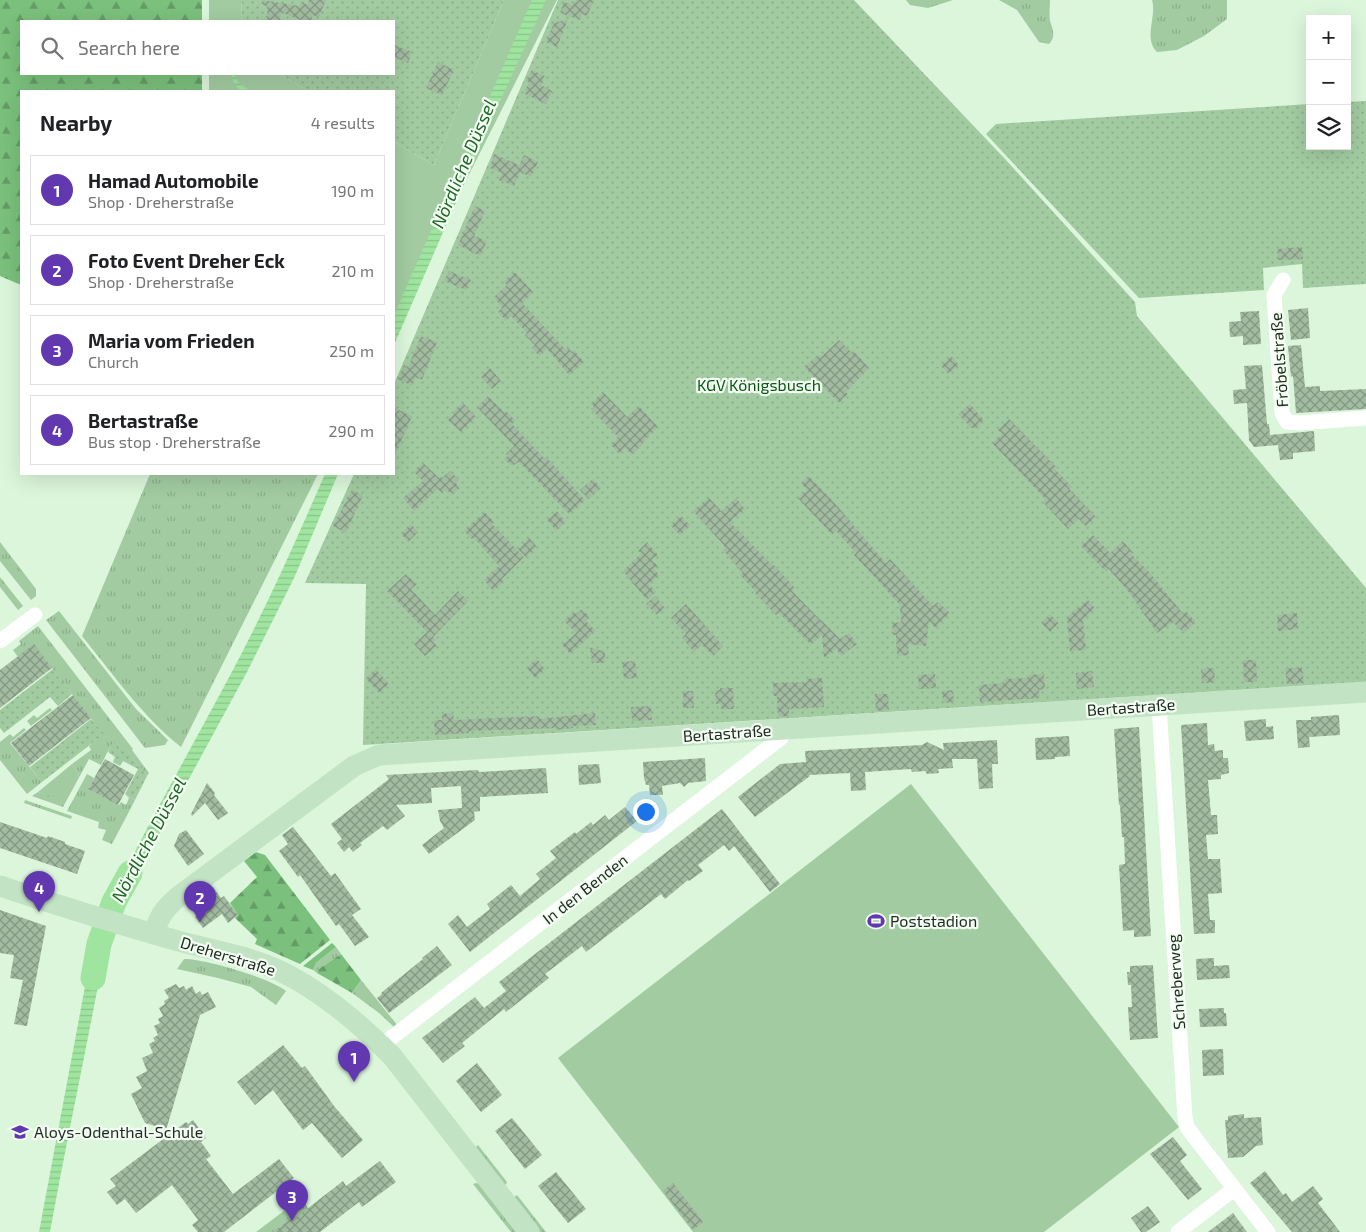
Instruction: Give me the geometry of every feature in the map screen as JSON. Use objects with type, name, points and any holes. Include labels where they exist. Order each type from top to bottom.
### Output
[{"type":"street","name":"Fröbelstraße","points":[[1283,280],[1274,295],[1282,413],[1287,422],[1299,423],[1366,418]]},
{"type":"street","points":[[0,641],[35,615]]},
{"type":"street","name":"Bertastraße","points":[[154,934],[159,918],[178,897],[354,766],[379,755],[1366,692]]},
{"type":"street","name":"Schreberweg","points":[[1159,705],[1185,1118],[1187,1127],[1268,1232]]},
{"type":"street","name":"In den Benden","points":[[382,1046],[781,738],[784,730]]},
{"type":"street","name":"Dreherstraße","points":[[0,886],[126,927],[228,953],[280,971],[307,986],[362,1027],[401,1067],[529,1232]]},
{"type":"street","points":[[1178,1232],[1234,1189]]},
{"type":"green space","points":[[0,0],[202,0],[202,20],[20,20],[20,75],[202,75],[202,90],[20,90],[20,285],[0,276]]},
{"type":"green space","points":[[209,0],[242,0],[241,20],[209,20]]},
{"type":"green space","points":[[242,0],[504,0],[434,165],[395,143],[395,90],[306,90],[281,75],[395,75],[395,20],[241,20]]},
{"type":"green space","points":[[504,0],[557,0],[395,321],[395,143],[434,165]]},
{"type":"green space","name":"KGV Königsbusch","points":[[558,0],[854,0],[1006,160],[1135,302],[1137,316],[1366,588],[1366,682],[363,745],[366,584],[305,583],[354,475],[395,475],[395,382]]},
{"type":"green space","points":[[906,0],[953,0],[928,8],[910,5]]},
{"type":"green space","points":[[999,0],[1050,0],[1053,39],[1049,44],[1039,42],[1017,10]]},
{"type":"green space","points":[[1152,0],[1227,0],[1227,19],[1204,36],[1177,50],[1157,52],[1151,40]]},
{"type":"green space","points":[[209,75],[281,75],[306,90],[209,90]]},
{"type":"green space","points":[[1366,101],[1366,284],[1303,288],[1302,264],[1263,268],[1264,290],[1139,298],[986,134],[996,124],[1306,104],[1306,150],[1351,150],[1351,102]]},
{"type":"green space","points":[[150,475],[317,475],[181,747],[153,722],[82,636]]},
{"type":"green space","points":[[0,542],[36,589],[36,596],[31,600],[0,561]]},
{"type":"green space","points":[[0,577],[23,606],[18,610],[0,587]]},
{"type":"green space","points":[[59,611],[136,709],[168,740],[165,745],[145,748],[46,620]]},
{"type":"green space","points":[[38,626],[133,749],[149,773],[147,776],[119,741],[111,745],[101,765],[89,759],[63,807],[32,796],[38,792],[54,796],[63,794],[79,774],[72,764],[91,750],[89,746],[103,734],[34,645],[18,657],[13,650],[21,644],[19,641]]},
{"type":"green space","points":[[53,669],[72,694],[58,706],[50,697],[4,733],[0,728],[0,710]]},
{"type":"green space","points":[[50,708],[52,710],[31,726],[27,721],[34,715],[37,718]]},
{"type":"green space","points":[[91,719],[104,734],[42,782],[30,767]]},
{"type":"green space","points":[[24,728],[26,730],[10,743],[42,782],[27,794],[0,760],[0,742],[10,734],[13,737]]},
{"type":"green space","points":[[119,740],[147,776],[135,800],[125,794],[138,769],[123,761],[120,766],[113,762],[115,757],[108,752],[111,744]]},
{"type":"green space","points":[[72,764],[79,774],[63,794],[54,796],[38,792]]},
{"type":"green space","points":[[87,774],[94,778],[88,789],[119,805],[121,802],[126,805],[129,798],[125,794],[135,800],[112,844],[102,840],[106,830],[98,828],[99,822],[67,811]]},
{"type":"green space","name":"Poststadion","points":[[911,784],[1179,1127],[1044,1232],[693,1232],[558,1058]]},
{"type":"green space","points":[[25,800],[72,816],[71,819],[24,803]]},
{"type":"green space","points":[[256,852],[265,855],[330,940],[300,964],[255,944],[257,939],[235,918],[238,915],[230,903],[257,877],[244,861]]},
{"type":"green space","points":[[332,943],[336,947],[316,963],[313,970],[303,966]]},
{"type":"green space","points":[[336,947],[341,954],[319,969],[317,973],[313,970],[316,963]]},
{"type":"green space","points":[[341,954],[361,980],[352,993],[317,973],[319,969]]},
{"type":"green space","points":[[184,959],[207,962],[237,970],[286,991],[276,1005],[251,987],[177,969]]},
{"type":"green space","points":[[361,980],[398,1026],[395,1028],[379,1013],[352,993]]},
{"type":"green space","points":[[478,1145],[507,1182],[505,1186],[475,1148]]},
{"type":"green space","points":[[473,1184],[480,1184],[518,1232],[511,1232]]},
{"type":"green space","points":[[517,1195],[546,1232],[540,1232],[513,1198]]},
{"type":"green space","points":[[301,1198],[308,1208],[299,1225],[293,1217],[274,1232],[256,1232]]},
{"type":"water","points":[[532,0],[546,0],[395,343],[395,313]]},
{"type":"water","points":[[231,75],[234,75],[238,82],[249,90],[239,90]]},
{"type":"water","points":[[325,475],[338,475],[295,576],[247,672],[121,904],[110,901],[253,632]]},
{"type":"water","points":[[93,944],[105,948],[50,1232],[39,1232]]},
{"type":"building","points":[[263,0],[299,6],[301,2],[308,5],[309,0],[326,0],[319,17],[313,15],[311,20],[301,20],[281,12],[280,20],[266,20],[268,7],[262,4]]},
{"type":"building","points":[[576,0],[594,0],[587,16],[582,14],[580,20],[560,13],[564,2],[573,5]]},
{"type":"building","points":[[568,19],[557,47],[546,42],[554,23]]},
{"type":"building","points":[[395,45],[412,52],[408,63],[395,57]]},
{"type":"building","points":[[438,62],[454,70],[442,95],[426,88]]},
{"type":"building","points":[[532,70],[545,76],[541,85],[552,91],[546,104],[525,94],[529,82],[526,81]]},
{"type":"building","points":[[494,154],[519,165],[524,155],[538,162],[531,177],[520,172],[514,186],[499,180],[502,173],[490,168]]},
{"type":"building","points":[[475,206],[485,211],[474,236],[487,241],[480,256],[458,245]]},
{"type":"building","points":[[1302,247],[1303,259],[1278,260],[1277,249]]},
{"type":"building","points":[[449,271],[471,280],[466,290],[444,281]]},
{"type":"building","points":[[515,272],[533,292],[522,303],[566,350],[568,348],[572,352],[574,350],[584,362],[569,375],[547,349],[539,356],[532,348],[535,345],[525,335],[527,333],[511,316],[506,321],[498,312],[502,308],[494,297],[507,285],[504,282]]},
{"type":"building","points":[[1308,308],[1310,338],[1291,340],[1288,310]]},
{"type":"building","points":[[1259,311],[1261,344],[1243,345],[1243,336],[1230,337],[1229,322],[1241,321],[1240,312]]},
{"type":"building","points":[[421,336],[437,342],[422,380],[416,377],[412,386],[398,379],[404,365],[408,367]]},
{"type":"building","points":[[839,340],[852,353],[854,351],[869,368],[846,392],[848,394],[839,403],[804,367],[818,355],[821,357]]},
{"type":"building","points":[[1301,345],[1305,387],[1320,386],[1320,391],[1366,389],[1366,409],[1296,413],[1288,346]]},
{"type":"building","points":[[951,356],[959,365],[948,374],[941,366]]},
{"type":"building","points":[[1262,365],[1267,424],[1269,424],[1270,435],[1314,431],[1315,451],[1293,453],[1293,459],[1280,460],[1278,445],[1254,447],[1249,440],[1247,403],[1234,404],[1233,390],[1246,389],[1244,366]]},
{"type":"building","points":[[490,368],[501,381],[492,389],[481,377]]},
{"type":"building","points":[[603,392],[627,417],[639,406],[658,427],[632,455],[625,448],[619,454],[611,445],[619,438],[591,409],[594,407],[591,404]]},
{"type":"building","points":[[488,396],[516,421],[512,424],[544,458],[546,457],[585,500],[569,514],[519,462],[512,466],[504,459],[514,446],[477,407]]},
{"type":"building","points":[[463,403],[476,417],[461,432],[448,420],[454,414],[453,412]]},
{"type":"building","points":[[970,404],[984,420],[976,428],[971,428],[958,414]]},
{"type":"building","points":[[395,408],[412,416],[395,455]]},
{"type":"building","points":[[1009,419],[1056,467],[1054,468],[1072,487],[1069,489],[1096,517],[1086,526],[1079,519],[1068,529],[1043,502],[1046,500],[992,443],[1002,434],[998,430]]},
{"type":"building","points":[[423,463],[439,478],[441,476],[442,478],[450,471],[459,480],[456,483],[460,488],[452,495],[445,490],[442,493],[438,489],[414,511],[403,498],[423,481],[414,472]]},
{"type":"building","points":[[809,476],[886,563],[890,559],[933,606],[938,602],[950,613],[935,628],[929,621],[926,646],[908,644],[909,655],[897,656],[896,635],[893,635],[892,623],[901,622],[900,605],[854,555],[856,553],[836,531],[832,535],[798,498],[807,490],[801,483]]},
{"type":"building","points":[[593,479],[601,488],[589,499],[580,490]]},
{"type":"building","points":[[352,490],[363,495],[346,533],[333,526]]},
{"type":"building","points":[[709,498],[721,511],[736,498],[745,509],[730,522],[774,565],[795,588],[792,591],[821,621],[820,619],[840,639],[849,633],[857,644],[841,656],[836,649],[824,658],[822,635],[811,645],[779,613],[776,615],[740,575],[743,573],[723,550],[725,548],[723,544],[693,511]]},
{"type":"building","points":[[557,511],[566,522],[556,531],[547,520]]},
{"type":"building","points":[[485,512],[494,522],[492,524],[524,557],[493,591],[484,580],[499,566],[474,538],[472,539],[464,531]]},
{"type":"building","points":[[681,516],[690,525],[680,535],[671,526]]},
{"type":"building","points":[[411,524],[418,532],[408,542],[401,534]]},
{"type":"building","points":[[1093,535],[1110,553],[1123,541],[1133,553],[1131,554],[1151,574],[1183,614],[1186,611],[1196,622],[1184,633],[1173,622],[1157,633],[1131,595],[1109,569],[1106,572],[1081,546]]},
{"type":"building","points":[[529,538],[537,547],[526,557],[518,549]]},
{"type":"building","points":[[647,542],[658,555],[652,560],[658,566],[654,569],[659,575],[649,584],[656,592],[647,600],[623,571],[641,554],[638,551]]},
{"type":"building","points":[[406,574],[417,584],[411,589],[435,615],[458,591],[468,601],[433,637],[436,640],[433,642],[437,646],[425,656],[414,644],[427,632],[387,591]]},
{"type":"building","points":[[655,596],[665,608],[657,615],[646,604]]},
{"type":"building","points":[[1088,600],[1095,608],[1083,620],[1086,650],[1070,651],[1067,617]]},
{"type":"building","points":[[686,604],[723,646],[713,656],[702,645],[694,652],[682,638],[686,634],[671,618]]},
{"type":"building","points":[[582,609],[590,617],[586,621],[596,631],[570,654],[562,645],[576,633],[564,621],[574,612],[576,614]]},
{"type":"building","points":[[1297,613],[1298,629],[1278,631],[1277,615]]},
{"type":"building","points":[[1050,614],[1059,623],[1050,632],[1041,623]]},
{"type":"building","points":[[34,644],[52,668],[0,708],[0,670]]},
{"type":"building","points":[[590,647],[605,652],[605,663],[592,663]]},
{"type":"building","points":[[537,659],[545,669],[535,678],[527,668]]},
{"type":"building","points":[[1243,660],[1256,660],[1257,682],[1244,682]]},
{"type":"building","points":[[635,661],[637,678],[624,679],[622,662]]},
{"type":"building","points":[[1302,667],[1304,683],[1287,684],[1285,669]]},
{"type":"building","points":[[1214,668],[1215,683],[1202,683],[1201,669]]},
{"type":"building","points":[[376,669],[389,684],[379,693],[366,679]]},
{"type":"building","points":[[1092,671],[1094,687],[1077,689],[1076,673]]},
{"type":"building","points":[[935,674],[936,688],[919,689],[918,675]]},
{"type":"building","points":[[1044,674],[1045,689],[1039,690],[1040,698],[980,702],[979,685],[1005,683],[1004,679],[1028,678],[1028,675]]},
{"type":"building","points":[[822,678],[824,707],[789,709],[789,716],[778,717],[777,696],[774,696],[773,683],[807,682],[807,679]]},
{"type":"building","points":[[720,688],[733,688],[734,709],[721,709],[721,704],[716,704],[715,690],[720,690]]},
{"type":"building","points":[[953,690],[954,702],[943,703],[942,691]]},
{"type":"building","points":[[683,691],[693,691],[694,708],[683,708]]},
{"type":"building","points":[[875,694],[888,694],[889,710],[876,711]]},
{"type":"building","points":[[73,695],[91,718],[29,766],[11,743]]},
{"type":"building","points":[[651,706],[652,720],[632,721],[631,707]]},
{"type":"building","points":[[453,713],[454,720],[540,716],[540,719],[595,713],[596,725],[573,726],[573,728],[556,730],[556,728],[469,731],[469,733],[435,735],[434,720],[442,720],[442,714]]},
{"type":"building","points":[[1339,715],[1340,735],[1309,737],[1310,747],[1298,748],[1296,720],[1311,720],[1311,717]]},
{"type":"building","points":[[1266,719],[1266,727],[1273,726],[1274,739],[1246,741],[1244,721]]},
{"type":"building","points":[[1207,723],[1208,745],[1214,744],[1215,751],[1223,750],[1223,758],[1228,758],[1229,773],[1221,775],[1221,779],[1208,780],[1211,815],[1217,815],[1218,834],[1206,835],[1208,859],[1220,859],[1222,893],[1208,894],[1210,920],[1215,920],[1215,933],[1194,934],[1181,725]]},
{"type":"building","points":[[1139,727],[1151,936],[1134,937],[1134,930],[1123,931],[1119,865],[1125,864],[1124,837],[1122,837],[1119,805],[1114,729]]},
{"type":"building","points":[[1069,736],[1070,756],[1036,760],[1035,738]]},
{"type":"building","points":[[997,740],[998,764],[992,764],[993,788],[979,789],[977,759],[952,759],[953,768],[938,769],[939,773],[912,772],[911,769],[865,772],[866,790],[851,791],[850,773],[809,775],[755,817],[738,797],[780,764],[806,762],[805,751],[922,745],[927,742],[944,750],[943,743]]},
{"type":"building","points":[[705,758],[706,781],[688,783],[684,787],[680,783],[662,786],[663,795],[650,795],[649,785],[646,785],[644,778],[643,762]]},
{"type":"building","points":[[105,759],[134,775],[118,805],[88,789]]},
{"type":"building","points":[[599,764],[601,783],[579,785],[578,765]]},
{"type":"building","points":[[546,768],[548,793],[480,797],[480,811],[474,812],[475,820],[429,854],[422,845],[444,828],[440,821],[438,810],[462,808],[461,786],[431,788],[432,803],[396,805],[405,816],[387,830],[383,826],[360,843],[362,845],[353,852],[349,847],[344,852],[337,843],[342,839],[331,824],[389,779],[386,775]]},
{"type":"building","points":[[207,783],[228,813],[218,820],[205,803],[192,816],[191,814]]},
{"type":"building","points":[[625,807],[637,821],[470,952],[448,924],[458,915],[467,927],[490,909],[487,904],[511,885],[520,896],[540,879],[536,874],[556,858],[550,851],[591,822],[593,825],[605,815],[609,820]]},
{"type":"building","points":[[722,809],[780,884],[770,892],[734,846],[729,851],[724,845],[698,865],[703,871],[688,880],[665,899],[661,894],[586,952],[582,946],[545,974],[549,978],[506,1012],[504,1009],[462,1043],[465,1046],[443,1063],[422,1038],[475,997],[484,1008],[506,991],[499,982]]},
{"type":"building","points":[[0,822],[47,838],[48,836],[85,851],[77,874],[0,848]]},
{"type":"building","points":[[293,827],[331,876],[335,873],[361,909],[352,915],[369,937],[355,946],[339,924],[336,926],[300,875],[298,877],[279,851],[288,844],[282,835]]},
{"type":"building","points":[[186,830],[204,854],[188,866],[174,846],[179,834]]},
{"type":"building","points":[[213,887],[221,898],[224,896],[238,915],[228,923],[222,914],[203,928],[189,904]]},
{"type":"building","points":[[0,910],[46,926],[27,1026],[14,1024],[23,980],[10,978],[14,955],[0,953]]},
{"type":"building","points":[[437,946],[452,965],[389,1013],[377,998]]},
{"type":"building","points":[[1214,958],[1214,966],[1229,965],[1230,978],[1197,980],[1196,959]]},
{"type":"building","points":[[1153,965],[1158,1038],[1130,1040],[1128,1007],[1132,1007],[1131,985],[1128,985],[1127,972],[1130,972],[1130,966]]},
{"type":"building","points":[[176,984],[179,988],[184,986],[186,990],[192,986],[196,994],[200,991],[202,995],[208,992],[216,1007],[200,1015],[164,1137],[155,1126],[145,1123],[131,1094],[142,1088],[136,1077],[147,1071],[142,1058],[153,1053],[149,1044],[155,1041],[153,1038],[158,1035],[154,1026],[160,1023],[158,1019],[163,1016],[159,1008],[169,998],[164,990]]},
{"type":"building","points":[[1224,1008],[1227,1026],[1200,1027],[1199,1009]]},
{"type":"building","points":[[283,1045],[302,1068],[305,1066],[334,1106],[363,1140],[342,1158],[312,1123],[303,1130],[273,1090],[255,1105],[237,1082]]},
{"type":"building","points":[[1223,1049],[1224,1075],[1203,1076],[1202,1050]]},
{"type":"building","points":[[477,1063],[502,1095],[481,1112],[456,1081]]},
{"type":"building","points":[[1244,1114],[1244,1118],[1261,1117],[1263,1145],[1256,1146],[1243,1157],[1228,1158],[1225,1120],[1228,1120],[1228,1116]]},
{"type":"building","points":[[512,1118],[542,1155],[525,1169],[495,1131]]},
{"type":"building","points":[[193,1120],[206,1138],[201,1142],[211,1156],[206,1159],[233,1194],[279,1159],[294,1178],[224,1232],[198,1232],[192,1225],[198,1220],[172,1185],[136,1213],[125,1199],[117,1205],[107,1192],[116,1186],[110,1179],[186,1122],[188,1124]]},
{"type":"building","points":[[1173,1137],[1187,1155],[1180,1161],[1202,1189],[1188,1200],[1150,1154]]},
{"type":"building","points":[[380,1161],[396,1182],[362,1207],[359,1202],[320,1232],[273,1232],[293,1217],[294,1219],[343,1181],[346,1186]]},
{"type":"building","points":[[1265,1171],[1283,1195],[1286,1193],[1292,1202],[1313,1186],[1323,1199],[1318,1203],[1340,1232],[1292,1232],[1250,1183]]},
{"type":"building","points":[[556,1172],[586,1209],[568,1223],[538,1186]]},
{"type":"building","points":[[673,1183],[703,1222],[693,1230],[663,1191]]},
{"type":"building","points":[[1148,1206],[1160,1222],[1146,1232],[1141,1232],[1131,1218]]},
{"type":"building","points":[[1233,1213],[1247,1232],[1208,1232]]},
{"type":"waterway","name":"Nördliche Düssel","points":[[93,978],[99,944],[114,902],[130,873]]},
{"type":"place","name":"Bertastraße","points":[[39,912]]},
{"type":"place","name":"Poststadion","points":[[876,921]]},
{"type":"place","name":"Foto Event Dreher Eck","points":[[200,922]]},
{"type":"place","name":"Hamad Automobile","points":[[354,1082]]},
{"type":"place","name":"Aloys-Odenthal-Schule","points":[[20,1132]]},
{"type":"place","name":"Maria vom Frieden","points":[[292,1221]]}]
